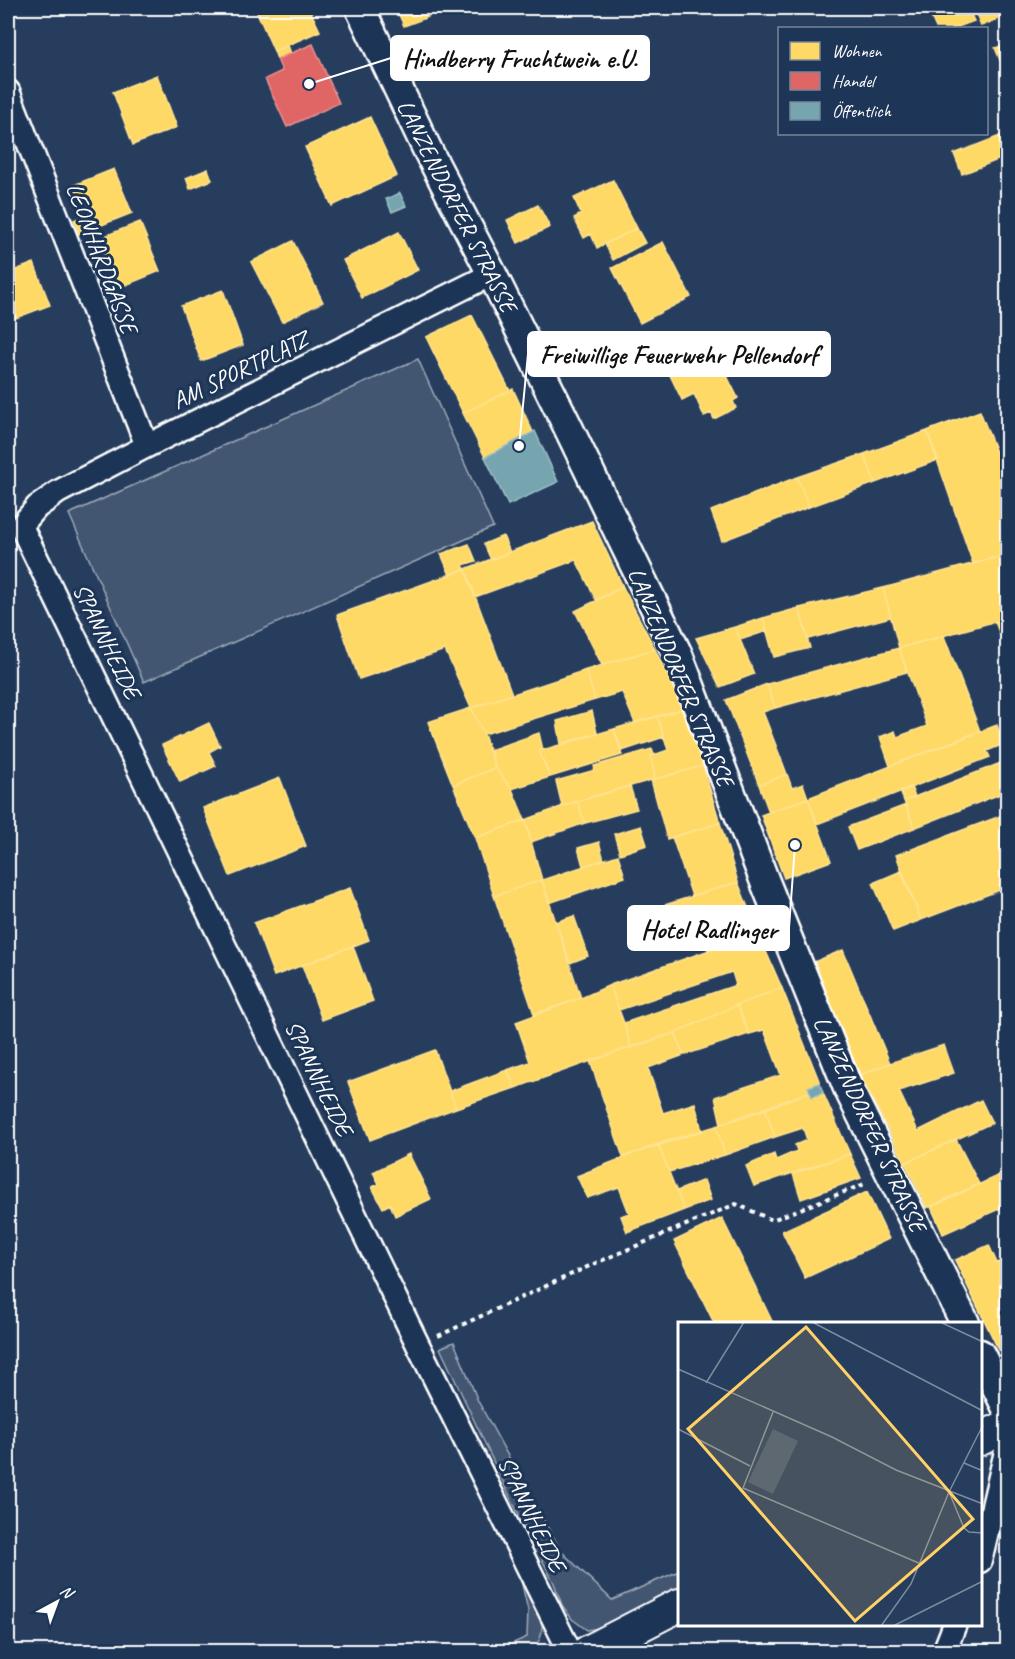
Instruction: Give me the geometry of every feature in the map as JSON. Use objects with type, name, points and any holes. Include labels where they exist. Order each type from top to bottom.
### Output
[{"type":"main road","points":[[982,1439],[1008,1426]]},
{"type":"main road","points":[[588,1652],[678,1606]]},
{"type":"street","name":"LANZENDORFER STRASSE","points":[[360,8],[428,151],[572,435],[678,655],[765,882],[844,1077],[965,1322]]},
{"type":"street","name":"LEONHARDGASSE","points":[[8,91],[147,446]]},
{"type":"street","name":"AM SPORTPLATZ","points":[[21,526],[37,507],[58,492],[492,274]]},
{"type":"street","name":"SPANNHEIDE","points":[[21,526],[418,1345],[570,1652]]},
{"type":"street","points":[[982,1356],[1008,1410]]},
{"type":"street","points":[[982,1557],[1008,1443]]},
{"type":"street","points":[[944,1652],[955,1626]]},
{"type":"path","points":[[418,1345],[598,1262],[736,1204],[772,1220],[890,1172]]},
{"type":"shaded area","points":[[418,359],[493,527],[144,682],[69,514]]},
{"type":"shaded area","points":[[454,1342],[478,1401],[562,1552],[612,1600],[678,1571],[678,1589],[599,1628],[587,1630],[572,1619],[562,1605],[554,1583],[512,1501],[440,1348]]},
{"type":"shaded area","points":[[496,1515],[543,1618],[541,1636],[534,1651],[493,1652],[527,1637],[528,1610],[520,1576]]},
{"type":"building: Wohnen","points":[[255,8],[309,8],[320,31],[274,51]]},
{"type":"building: Wohnen","points":[[396,8],[431,8],[426,9],[428,17],[404,26]]},
{"type":"building: Wohnen","points":[[927,8],[968,8],[974,21],[958,27],[936,27]]},
{"type":"building: Wohnen","points":[[974,8],[1008,8],[1008,15],[981,26]]},
{"type":"building: Wohnen","points":[[1008,44],[1008,79],[995,48]]},
{"type":"building: Wohnen","points":[[288,45],[291,54],[277,59],[274,51]]},
{"type":"building: Wohnen","points":[[157,75],[177,127],[133,145],[113,92]]},
{"type":"building: Wohnen","points":[[370,117],[397,176],[332,206],[305,147]]},
{"type":"building: Wohnen","points":[[1005,134],[1008,141],[1008,156],[962,174],[954,154]]},
{"type":"building: Wohnen","points":[[114,169],[132,213],[79,234],[74,220],[86,215],[74,185]]},
{"type":"building: Wohnen","points":[[208,169],[212,180],[190,189],[186,178]]},
{"type":"building: Wohnen","points":[[613,180],[637,228],[597,248],[591,234],[584,238],[574,218],[581,214],[574,198]]},
{"type":"building: Wohnen","points":[[538,205],[550,227],[518,243],[507,220]]},
{"type":"building: Wohnen","points":[[140,222],[160,271],[116,289],[95,240]]},
{"type":"building: Wohnen","points":[[637,228],[645,243],[613,260],[605,244]]},
{"type":"building: Wohnen","points":[[399,232],[418,270],[362,298],[343,260]]},
{"type":"building: Wohnen","points":[[293,241],[323,302],[282,322],[251,262]]},
{"type":"building: Wohnen","points":[[663,242],[691,297],[640,323],[612,268]]},
{"type":"building: Wohnen","points":[[34,263],[50,305],[8,321],[8,273]]},
{"type":"building: Wohnen","points":[[223,290],[243,345],[201,361],[181,306]]},
{"type":"building: Wohnen","points":[[472,315],[510,391],[463,413],[426,337]]},
{"type":"building: Wohnen","points":[[707,336],[738,398],[733,401],[736,408],[714,419],[711,413],[704,416],[694,394],[682,400],[665,365],[677,360],[673,352]]},
{"type":"building: Wohnen","points":[[513,389],[533,432],[485,457],[463,413]]},
{"type":"building: Wohnen","points":[[980,411],[1008,483],[1008,554],[973,564],[927,431]]},
{"type":"building: Wohnen","points":[[927,431],[938,460],[875,483],[864,454]]},
{"type":"building: Wohnen","points":[[864,454],[875,483],[809,507],[797,477]]},
{"type":"building: Wohnen","points":[[797,477],[809,507],[722,541],[711,511]]},
{"type":"building: Wohnen","points":[[592,521],[623,587],[596,600],[576,560],[475,597],[465,569]]},
{"type":"building: Wohnen","points":[[503,536],[510,552],[491,560],[484,544]]},
{"type":"building: Wohnen","points":[[469,544],[476,561],[463,565],[465,569],[450,575],[441,554]]},
{"type":"building: Wohnen","points":[[1008,554],[1008,618],[899,648],[883,588]]},
{"type":"building: Wohnen","points":[[465,569],[512,694],[471,708],[445,650],[359,679],[337,615]]},
{"type":"building: Wohnen","points":[[623,587],[655,649],[602,665],[575,611]]},
{"type":"building: Wohnen","points":[[883,588],[891,617],[808,639],[799,608]]},
{"type":"building: Wohnen","points":[[799,608],[810,648],[774,657],[763,618]]},
{"type":"building: Wohnen","points":[[763,618],[767,631],[740,640],[735,627]]},
{"type":"building: Wohnen","points":[[1008,618],[1008,655],[995,622]]},
{"type":"building: Wohnen","points":[[735,627],[754,674],[720,687],[696,638]]},
{"type":"building: Wohnen","points":[[944,636],[980,731],[890,766],[880,737],[895,731],[897,737],[927,726],[899,648]]},
{"type":"building: Wohnen","points":[[899,648],[907,672],[775,708],[767,684]]},
{"type":"building: Wohnen","points":[[655,649],[683,709],[635,723],[622,692],[595,700],[586,670]]},
{"type":"building: Wohnen","points":[[586,670],[595,700],[484,734],[471,708]]},
{"type":"building: Wohnen","points":[[767,684],[775,708],[763,712],[787,774],[759,785],[726,700]]},
{"type":"building: Wohnen","points":[[471,708],[484,734],[495,768],[453,785],[428,722]]},
{"type":"building: Wohnen","points":[[683,709],[703,766],[655,779],[651,756],[668,750],[657,716]]},
{"type":"building: Wohnen","points":[[592,711],[597,733],[561,744],[557,721]]},
{"type":"building: Wohnen","points":[[657,716],[664,737],[622,751],[614,729]]},
{"type":"building: Wohnen","points":[[209,723],[220,746],[209,752],[216,766],[180,782],[162,745]]},
{"type":"building: Wohnen","points":[[997,725],[1004,744],[987,751],[990,757],[817,824],[808,798]]},
{"type":"building: Wohnen","points":[[614,729],[622,755],[550,777],[539,751]]},
{"type":"building: Wohnen","points":[[539,733],[543,750],[539,751],[550,777],[512,789],[495,768],[490,750]]},
{"type":"building: Wohnen","points":[[652,749],[655,779],[562,806],[556,781],[595,770],[594,766]]},
{"type":"building: Wohnen","points":[[1008,760],[1008,791],[914,828],[904,801]]},
{"type":"building: Wohnen","points":[[703,766],[720,823],[667,839],[651,780]]},
{"type":"building: Wohnen","points":[[495,768],[512,789],[525,820],[475,838],[453,785]]},
{"type":"building: Wohnen","points":[[787,774],[792,788],[803,784],[808,798],[769,812],[759,785]]},
{"type":"building: Wohnen","points":[[280,778],[306,846],[230,876],[203,808]]},
{"type":"building: Wohnen","points":[[630,786],[637,809],[585,823],[577,801]]},
{"type":"building: Wohnen","points":[[911,787],[915,797],[904,801],[900,791]]},
{"type":"building: Wohnen","points":[[808,798],[831,861],[784,878],[761,815]]},
{"type":"building: Wohnen","points":[[577,801],[585,823],[531,842],[525,820]]},
{"type":"building: Wohnen","points":[[906,805],[914,828],[857,850],[848,827]]},
{"type":"building: Wohnen","points":[[1008,813],[1008,887],[921,920],[896,855]]},
{"type":"building: Wohnen","points":[[525,820],[542,880],[494,896],[475,838]]},
{"type":"building: Wohnen","points":[[720,823],[738,882],[692,896],[672,837]]},
{"type":"building: Wohnen","points":[[641,826],[647,845],[620,854],[614,834]]},
{"type":"building: Wohnen","points":[[599,842],[604,860],[583,866],[578,848]]},
{"type":"building: Wohnen","points":[[618,855],[625,877],[549,903],[542,880]]},
{"type":"building: Wohnen","points":[[901,871],[921,920],[893,931],[873,883]]},
{"type":"building: Wohnen","points":[[542,880],[581,998],[534,1014],[494,896]]},
{"type":"building: Wohnen","points":[[738,882],[758,933],[708,950],[703,934],[726,926],[722,912],[645,935],[639,913]]},
{"type":"building: Wohnen","points":[[350,888],[369,940],[274,976],[254,923]]},
{"type":"building: Wohnen","points":[[574,916],[588,956],[570,963],[556,922]]},
{"type":"building: Wohnen","points":[[758,933],[782,988],[675,1033],[631,1047],[624,1023],[736,985],[732,972],[619,1010],[610,985]]},
{"type":"building: Wohnen","points":[[353,946],[373,1001],[322,1020],[302,965]]},
{"type":"building: Wohnen","points":[[843,950],[890,1063],[860,1075],[814,962]]},
{"type":"building: Wohnen","points":[[610,985],[631,1047],[515,1088],[507,1070],[530,1062],[516,1022]]},
{"type":"building: Wohnen","points":[[782,988],[820,1083],[808,1087],[809,1092],[721,1124],[715,1097],[781,1075],[764,1030],[749,1034],[737,1005]]},
{"type":"building: Wohnen","points":[[737,1005],[749,1034],[684,1055],[675,1033]]},
{"type":"building: Wohnen","points":[[675,1033],[684,1055],[648,1068],[663,1113],[695,1103],[702,1131],[623,1157],[590,1061]]},
{"type":"building: Wohnen","points":[[944,1045],[954,1073],[899,1091],[918,1131],[981,1100],[992,1123],[905,1163],[860,1075]]},
{"type":"building: Wohnen","points":[[435,1050],[456,1108],[370,1140],[348,1082]]},
{"type":"building: Wohnen","points":[[507,1070],[515,1088],[456,1108],[450,1091]]},
{"type":"building: Wohnen","points":[[809,1092],[812,1097],[823,1093],[850,1154],[754,1186],[746,1166],[774,1154],[776,1160],[797,1151],[795,1145],[807,1140],[803,1128],[775,1137],[765,1109]]},
{"type":"building: Wohnen","points":[[765,1109],[775,1137],[725,1155],[716,1126]]},
{"type":"building: Wohnen","points":[[716,1126],[725,1155],[669,1172],[658,1144]]},
{"type":"building: Wohnen","points":[[956,1139],[979,1184],[927,1208],[905,1163]]},
{"type":"building: Wohnen","points":[[658,1144],[684,1210],[627,1232],[621,1216],[629,1213],[619,1187],[587,1198],[577,1176]]},
{"type":"building: Wohnen","points":[[409,1154],[431,1199],[395,1216],[390,1204],[383,1208],[372,1187],[379,1184],[373,1172]]},
{"type":"building: Wohnen","points":[[850,1154],[861,1178],[801,1199],[793,1174]]},
{"type":"building: Wohnen","points":[[1008,1172],[1008,1194],[999,1175]]},
{"type":"building: Wohnen","points":[[999,1175],[1008,1194],[1008,1205],[943,1234],[931,1207]]},
{"type":"building: Wohnen","points":[[704,1180],[711,1200],[684,1210],[677,1191]]},
{"type":"building: Wohnen","points":[[867,1192],[889,1239],[805,1278],[782,1231]]},
{"type":"building: Wohnen","points":[[722,1218],[773,1322],[714,1322],[674,1241]]},
{"type":"building: Wohnen","points":[[989,1245],[997,1263],[1008,1258],[1008,1352],[1001,1355],[955,1260]]},
{"type":"building: Handel","points":[[313,44],[339,103],[287,127],[265,79],[282,71],[277,59]]},
{"type":"building: Öffentlich","points":[[400,193],[406,206],[392,212],[386,199]]},
{"type":"building: Öffentlich","points":[[535,431],[558,482],[508,505],[485,457]]},
{"type":"building: Öffentlich","points":[[820,1083],[823,1093],[812,1097],[808,1087]]},
{"type":"place","name":"Hindberry Fruchtwein e.U.","points":[[309,84]]},
{"type":"place","name":"Freiwillige Feuerwehr Pellendorf","points":[[519,446]]},
{"type":"place","name":"Hotel Radlinger","points":[[795,845]]}]
